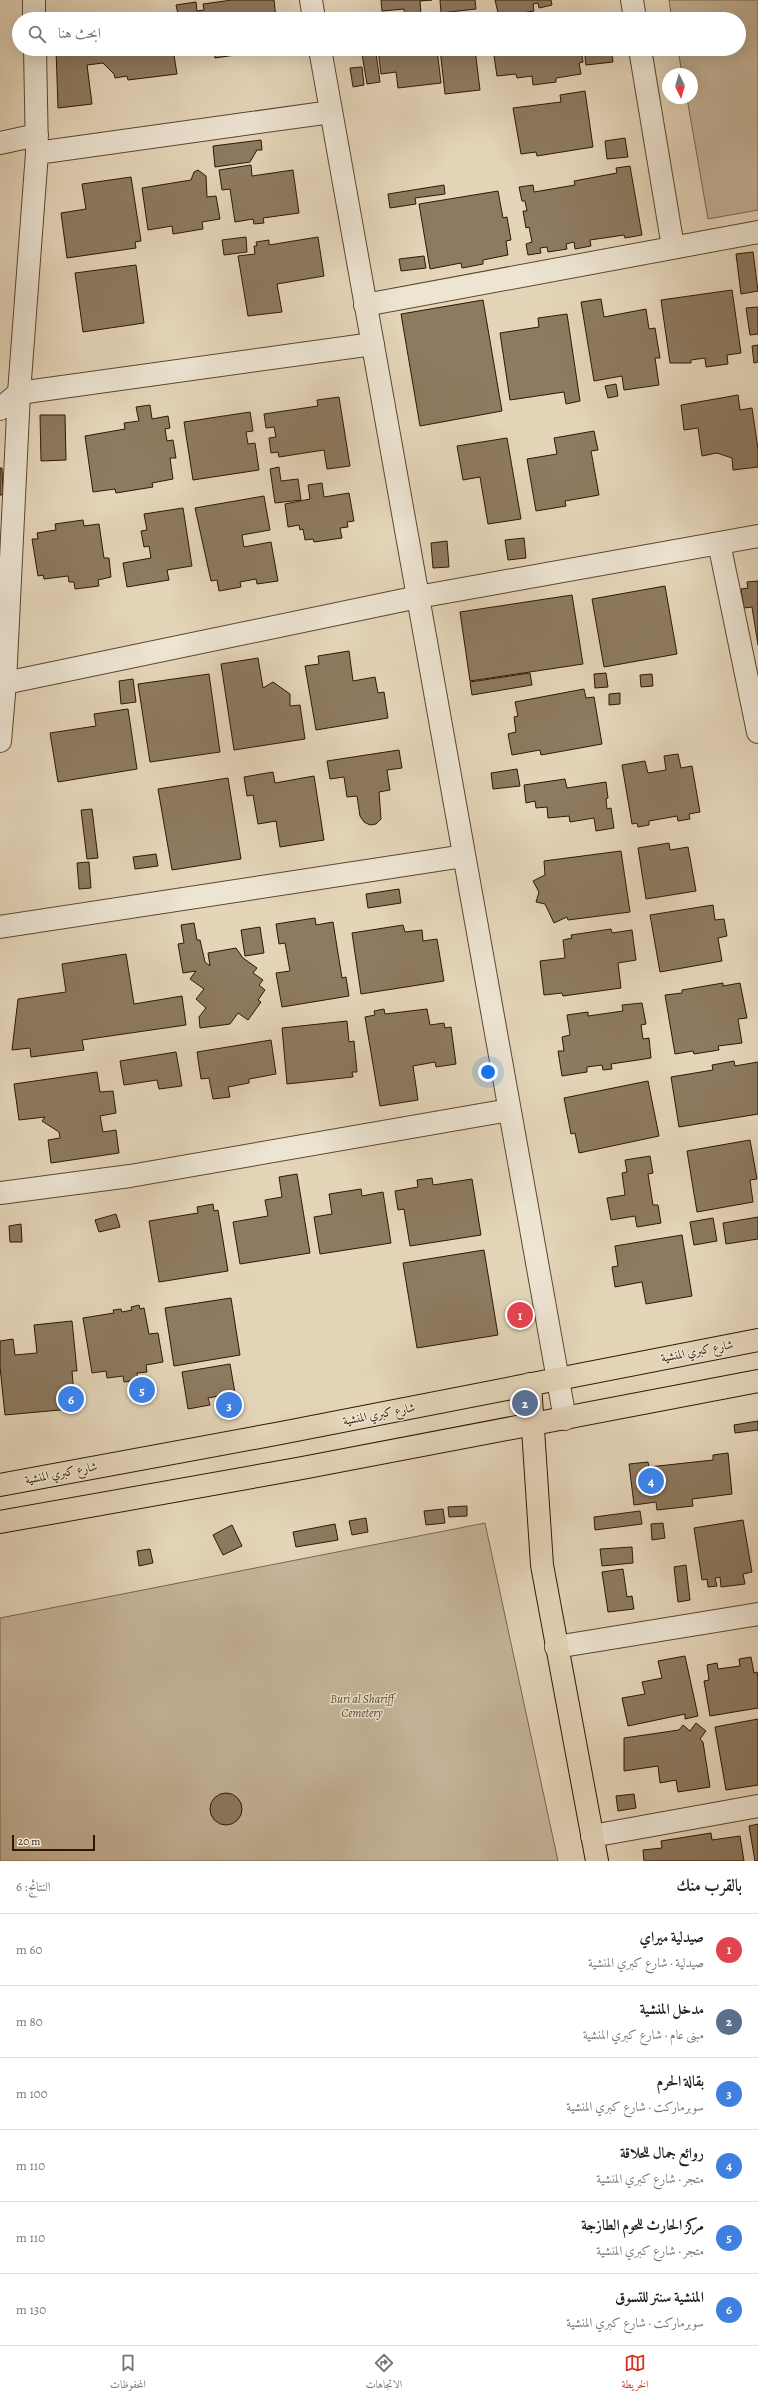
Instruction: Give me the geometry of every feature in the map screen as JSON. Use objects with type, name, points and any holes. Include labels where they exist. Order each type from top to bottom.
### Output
[{"type":"main road","name":"شارع كبري المنشية","points":[[0,1485],[281,1433],[530,1384],[557,1377],[758,1340]]},
{"type":"main road","points":[[0,1522],[297,1469],[758,1381]]},
{"type":"main road","points":[[530,1384],[542,1564],[556,1647],[597,1861]]},
{"type":"street","points":[[34,0],[34,12]]},
{"type":"street","points":[[311,0],[313,12]]},
{"type":"street","points":[[632,0],[634,12]]},
{"type":"street","points":[[0,741],[20,393],[37,144],[35,56]]},
{"type":"street","points":[[321,56],[565,1419]]},
{"type":"street","points":[[641,56],[673,247]]},
{"type":"street","points":[[0,143],[37,144],[331,112]]},
{"type":"street","points":[[366,305],[758,232]]},
{"type":"street","points":[[0,409],[20,393],[372,344]]},
{"type":"street","points":[[3,685],[418,597],[758,536]]},
{"type":"street","points":[[719,543],[758,732]]},
{"type":"street","points":[[0,927],[464,856]]},
{"type":"street","points":[[0,1193],[130,1176],[509,1110]]},
{"type":"street","points":[[556,1647],[758,1614]]},
{"type":"street","points":[[592,1836],[758,1806]]},
{"type":"green space","points":[[669,0],[758,0],[758,210],[708,219],[688,104],[698,104],[698,68],[681,68],[679,56],[746,56],[746,12],[671,12]]},
{"type":"green space","name":"Buri al Shariff Cemetery","points":[[485,1523],[558,1861],[0,1861],[0,1618]]},
{"type":"building","points":[[232,0],[274,0],[275,12],[178,12],[176,5],[196,2],[197,11],[204,10],[203,4]]},
{"type":"building","points":[[381,0],[432,0],[420,1],[421,12],[404,12],[404,9],[382,11]]},
{"type":"building","points":[[440,0],[475,0],[476,9],[441,12]]},
{"type":"building","points":[[495,0],[551,0],[552,5],[539,8],[538,3],[533,4],[534,11],[528,12],[498,12]]},
{"type":"building","points":[[56,56],[174,56],[177,74],[128,80],[127,76],[115,78],[114,74],[103,63],[87,65],[92,104],[58,108]]},
{"type":"building","points":[[215,56],[228,56],[215,58]]},
{"type":"building","points":[[362,56],[376,56],[380,82],[367,84]]},
{"type":"building","points":[[379,56],[438,56],[441,83],[398,88],[396,72],[381,74]]},
{"type":"building","points":[[441,56],[476,56],[480,90],[445,94]]},
{"type":"building","points":[[494,56],[582,56],[583,62],[579,63],[581,74],[556,78],[556,82],[533,85],[532,76],[517,78],[516,74],[497,76]]},
{"type":"building","points":[[585,56],[612,56],[613,62],[586,65]]},
{"type":"building","points":[[362,67],[364,85],[353,87],[350,68]]},
{"type":"building","points":[[585,91],[593,147],[537,156],[536,152],[521,154],[513,108],[561,102],[560,95]]},
{"type":"building","points":[[625,138],[628,157],[607,159],[605,141]]},
{"type":"building","points":[[261,140],[262,150],[257,150],[250,162],[215,167],[213,146]]},
{"type":"building","points":[[251,165],[252,176],[293,170],[299,213],[263,218],[264,223],[254,224],[253,219],[235,222],[230,189],[222,190],[219,170]]},
{"type":"building","points":[[630,166],[642,235],[625,238],[624,235],[590,240],[591,246],[575,249],[574,242],[566,244],[567,249],[548,252],[547,247],[540,248],[541,253],[528,255],[526,244],[532,242],[529,227],[526,228],[523,211],[527,211],[525,201],[522,201],[519,187],[533,185],[534,192],[575,185],[574,181],[617,173],[616,168]]},
{"type":"building","points":[[198,170],[206,176],[207,197],[216,196],[220,219],[202,222],[203,229],[173,234],[172,226],[148,230],[142,188],[191,180],[194,172]]},
{"type":"building","points":[[131,177],[141,241],[135,242],[136,248],[67,258],[61,213],[86,209],[82,184]]},
{"type":"building","points":[[444,185],[445,194],[415,198],[416,204],[390,208],[388,194]]},
{"type":"building","points":[[498,191],[503,218],[507,217],[511,240],[506,241],[508,255],[483,260],[483,264],[462,268],[461,263],[430,269],[419,204]]},
{"type":"building","points":[[246,237],[247,252],[224,255],[222,240]]},
{"type":"building","points":[[318,237],[324,276],[277,284],[282,312],[248,316],[238,256],[255,254],[254,246],[257,246],[256,242],[269,240],[269,245]]},
{"type":"building","points":[[753,252],[758,291],[741,294],[736,254]]},
{"type":"building","points":[[424,256],[426,268],[401,271],[399,259]]},
{"type":"building","points":[[136,265],[144,323],[83,332],[75,273]]},
{"type":"building","points":[[732,290],[741,353],[727,355],[728,364],[706,367],[705,358],[691,360],[691,363],[670,363],[661,300]]},
{"type":"building","points":[[601,299],[604,317],[646,309],[649,329],[655,328],[660,358],[655,358],[659,385],[624,390],[622,376],[594,381],[581,302]]},
{"type":"building","points":[[483,300],[502,411],[420,426],[401,314]]},
{"type":"building","points":[[758,307],[758,334],[750,335],[746,308]]},
{"type":"building","points":[[567,314],[580,401],[566,404],[564,392],[510,400],[500,333],[539,327],[538,318]]},
{"type":"building","points":[[758,345],[758,362],[754,363],[752,346]]},
{"type":"building","points":[[616,384],[618,396],[608,398],[605,386]]},
{"type":"building","points":[[738,395],[740,410],[752,408],[758,449],[758,467],[733,470],[732,458],[717,453],[702,456],[698,428],[684,430],[681,405]]},
{"type":"building","points":[[339,397],[350,466],[327,469],[324,450],[279,457],[278,452],[271,453],[269,438],[276,437],[274,427],[266,428],[264,414],[318,406],[317,400]]},
{"type":"building","points":[[150,405],[152,419],[168,416],[170,428],[165,429],[167,441],[173,440],[176,458],[170,458],[173,479],[152,483],[153,487],[116,493],[115,489],[93,492],[85,436],[125,429],[124,423],[139,421],[136,407]]},
{"type":"building","points":[[250,412],[253,431],[246,432],[248,444],[255,443],[259,470],[193,480],[184,422]]},
{"type":"building","points":[[40,415],[65,415],[66,460],[41,461]]},
{"type":"building","points":[[594,431],[598,450],[591,451],[599,495],[565,501],[566,506],[536,511],[527,459],[557,454],[554,438]]},
{"type":"building","points":[[507,438],[521,519],[488,524],[480,477],[463,480],[457,446]]},
{"type":"building","points":[[279,467],[281,481],[298,479],[301,500],[275,503],[270,469]]},
{"type":"building","points":[[0,468],[2,468],[3,495],[0,495]]},
{"type":"building","points":[[322,483],[324,497],[349,493],[354,521],[347,522],[348,527],[340,528],[342,538],[314,542],[313,539],[305,540],[303,529],[300,530],[299,525],[288,527],[285,504],[310,499],[308,485]]},
{"type":"building","points":[[264,496],[270,530],[242,535],[244,547],[271,542],[278,581],[257,584],[256,579],[240,582],[241,587],[219,591],[217,580],[211,581],[195,508]]},
{"type":"building","points":[[183,508],[192,566],[167,570],[169,580],[127,587],[123,563],[151,558],[149,546],[144,547],[141,531],[147,530],[144,514]]},
{"type":"building","points":[[83,520],[84,526],[99,524],[104,558],[109,558],[111,577],[98,580],[99,586],[75,589],[74,582],[69,582],[68,576],[44,579],[43,575],[38,576],[32,539],[38,539],[37,533],[56,530],[55,524]]},
{"type":"building","points":[[524,538],[526,558],[508,560],[505,540]]},
{"type":"building","points":[[447,541],[449,567],[433,568],[431,543]]},
{"type":"building","points":[[758,581],[758,645],[752,607],[744,608],[741,589],[748,588],[747,582]]},
{"type":"building","points":[[665,586],[677,654],[604,667],[592,599]]},
{"type":"building","points":[[572,595],[583,664],[470,681],[460,612]]},
{"type":"building","points":[[349,651],[353,681],[375,677],[378,693],[384,692],[388,718],[316,730],[305,666],[319,664],[318,656]]},
{"type":"building","points":[[258,658],[263,688],[273,682],[290,694],[290,706],[300,705],[305,739],[234,750],[221,664]]},
{"type":"building","points":[[530,673],[532,685],[472,695],[470,682]]},
{"type":"building","points":[[606,673],[608,687],[595,688],[594,674]]},
{"type":"building","points":[[209,674],[220,752],[150,762],[138,684]]},
{"type":"building","points":[[652,674],[653,686],[641,687],[640,675]]},
{"type":"building","points":[[133,679],[136,702],[121,704],[119,681]]},
{"type":"building","points":[[584,689],[586,698],[594,697],[602,744],[541,755],[540,750],[512,755],[508,734],[516,732],[514,717],[518,716],[515,702]]},
{"type":"building","points":[[620,693],[620,704],[609,705],[609,694]]},
{"type":"building","points":[[128,709],[137,769],[58,782],[50,733],[96,726],[94,714]]},
{"type":"building","points":[[399,750],[402,768],[387,770],[390,790],[379,792],[381,819],[376,824],[370,825],[364,822],[360,816],[357,796],[347,797],[344,777],[330,779],[327,761]]},
{"type":"building","points":[[678,754],[681,768],[692,766],[700,812],[689,814],[690,819],[678,821],[677,816],[649,821],[649,825],[638,827],[637,823],[632,824],[622,765],[645,761],[648,773],[666,770],[664,756]]},
{"type":"building","points":[[517,769],[520,786],[493,789],[491,773]]},
{"type":"building","points":[[273,772],[275,783],[314,776],[324,840],[280,847],[276,821],[258,824],[253,795],[247,796],[244,777]]},
{"type":"building","points":[[228,778],[241,859],[172,870],[158,789]]},
{"type":"building","points":[[565,779],[567,788],[606,782],[608,798],[606,799],[607,809],[611,808],[614,828],[596,831],[594,818],[570,822],[569,816],[548,818],[547,807],[536,808],[535,801],[526,803],[524,785]]},
{"type":"building","points":[[92,809],[98,858],[87,859],[81,810]]},
{"type":"building","points":[[669,843],[670,850],[688,847],[696,891],[646,899],[638,848]]},
{"type":"building","points":[[621,851],[630,912],[568,920],[567,917],[554,923],[545,904],[536,902],[539,892],[533,881],[545,875],[544,861]]},
{"type":"building","points":[[156,854],[158,866],[135,869],[133,857]]},
{"type":"building","points":[[89,862],[91,888],[79,889],[77,863]]},
{"type":"building","points":[[399,889],[401,903],[368,908],[366,894]]},
{"type":"building","points":[[713,905],[715,920],[724,919],[727,936],[718,938],[722,961],[660,972],[650,915]]},
{"type":"building","points":[[315,918],[316,925],[333,922],[342,978],[346,977],[349,996],[282,1007],[276,973],[290,971],[285,943],[279,944],[276,924]]},
{"type":"building","points":[[194,923],[197,940],[200,940],[205,962],[210,966],[208,953],[236,948],[243,958],[257,968],[253,973],[263,980],[259,985],[265,990],[258,1000],[261,1002],[248,1020],[238,1013],[230,1024],[200,1028],[199,1017],[206,1008],[196,999],[204,989],[190,979],[196,971],[183,973],[178,944],[184,943],[181,925]]},
{"type":"building","points":[[403,925],[405,932],[422,930],[423,941],[437,939],[444,981],[361,994],[352,933]]},
{"type":"building","points":[[260,927],[264,953],[245,956],[241,930]]},
{"type":"building","points":[[611,929],[612,933],[632,930],[636,960],[618,963],[621,988],[563,996],[562,993],[544,995],[540,961],[565,958],[563,940],[572,938],[571,935]]},
{"type":"building","points":[[126,954],[134,1004],[182,996],[186,1025],[82,1040],[84,1050],[31,1057],[30,1048],[12,1050],[18,999],[66,992],[62,964]]},
{"type":"building","points":[[723,983],[723,986],[740,983],[747,1018],[738,1019],[742,1043],[718,1046],[719,1050],[694,1054],[693,1051],[675,1054],[665,995],[682,993],[682,990]]},
{"type":"building","points":[[642,1003],[646,1024],[641,1025],[643,1039],[649,1038],[651,1058],[611,1064],[612,1069],[603,1070],[602,1065],[587,1067],[587,1072],[562,1076],[558,1051],[564,1051],[562,1037],[570,1035],[567,1015],[588,1012],[588,1016],[623,1011],[622,1005]]},
{"type":"building","points":[[384,1009],[385,1014],[427,1009],[430,1025],[444,1023],[445,1028],[451,1027],[456,1064],[436,1067],[435,1062],[413,1066],[418,1100],[380,1106],[365,1017],[375,1015],[374,1011]]},
{"type":"building","points":[[347,1021],[349,1042],[354,1041],[357,1072],[352,1072],[353,1077],[287,1084],[282,1028]]},
{"type":"building","points":[[271,1040],[276,1074],[249,1079],[249,1083],[228,1087],[230,1097],[213,1099],[209,1078],[201,1079],[197,1052]]},
{"type":"building","points":[[176,1052],[182,1086],[159,1089],[157,1080],[124,1085],[120,1061]]},
{"type":"building","points":[[734,1061],[735,1066],[758,1062],[758,1114],[679,1127],[671,1077],[713,1070],[712,1065]]},
{"type":"building","points":[[97,1072],[100,1092],[113,1091],[116,1113],[100,1116],[103,1132],[116,1130],[119,1153],[51,1163],[48,1140],[60,1138],[59,1132],[42,1121],[45,1117],[19,1120],[14,1084]]},
{"type":"building","points":[[648,1081],[659,1136],[579,1153],[575,1133],[571,1134],[564,1098]]},
{"type":"building","points":[[750,1140],[757,1179],[750,1180],[753,1202],[697,1212],[687,1151]]},
{"type":"building","points":[[650,1156],[653,1173],[648,1174],[653,1205],[658,1205],[661,1223],[637,1227],[635,1216],[611,1220],[607,1198],[625,1195],[622,1173],[627,1172],[625,1160]]},
{"type":"building","points":[[297,1174],[310,1253],[240,1264],[233,1222],[268,1216],[265,1200],[282,1197],[279,1177]]},
{"type":"building","points":[[432,1178],[433,1185],[472,1179],[481,1235],[410,1246],[404,1209],[398,1210],[395,1191],[418,1187],[417,1180]]},
{"type":"building","points":[[361,1189],[362,1196],[383,1192],[391,1243],[320,1254],[314,1217],[332,1214],[329,1194]]},
{"type":"building","points":[[213,1204],[214,1211],[218,1210],[228,1271],[159,1282],[149,1221],[198,1213],[197,1207]]},
{"type":"building","points":[[116,1214],[120,1227],[99,1232],[95,1220]]},
{"type":"building","points":[[758,1217],[758,1239],[726,1244],[723,1223]]},
{"type":"building","points":[[713,1218],[717,1241],[694,1245],[690,1222]]},
{"type":"building","points":[[21,1224],[22,1242],[10,1242],[9,1226]]},
{"type":"building","points":[[682,1235],[692,1296],[646,1304],[642,1282],[615,1287],[612,1267],[618,1266],[615,1246]]},
{"type":"building","points":[[484,1250],[498,1335],[417,1348],[403,1263]]},
{"type":"building","points":[[231,1298],[240,1355],[174,1366],[165,1308]]},
{"type":"building","points":[[139,1305],[140,1309],[144,1308],[149,1334],[158,1333],[163,1362],[146,1365],[147,1372],[137,1373],[138,1380],[124,1382],[123,1376],[107,1378],[106,1371],[92,1373],[83,1318],[114,1313],[113,1310],[121,1309],[122,1312],[132,1310],[131,1307]]},
{"type":"building","points":[[72,1321],[77,1371],[72,1371],[74,1395],[80,1394],[82,1408],[5,1415],[0,1367],[0,1341],[13,1339],[15,1355],[37,1353],[34,1325]]},
{"type":"building","points":[[230,1364],[235,1393],[208,1398],[210,1405],[188,1409],[182,1372]]},
{"type":"building","points":[[758,1421],[758,1430],[735,1433],[734,1425]]},
{"type":"building","points":[[728,1453],[732,1494],[692,1499],[693,1506],[657,1510],[656,1502],[634,1505],[629,1464],[648,1462],[649,1467],[713,1460],[713,1455]]},
{"type":"building","points":[[467,1506],[467,1516],[449,1517],[448,1507]]},
{"type":"building","points":[[443,1509],[445,1523],[426,1525],[424,1511]]},
{"type":"building","points":[[640,1511],[642,1524],[595,1530],[594,1517]]},
{"type":"building","points":[[366,1518],[368,1532],[352,1535],[349,1521]]},
{"type":"building","points":[[743,1520],[752,1572],[743,1574],[745,1584],[721,1587],[720,1577],[715,1578],[717,1586],[708,1587],[707,1579],[702,1580],[694,1528]]},
{"type":"building","points":[[663,1523],[665,1538],[652,1540],[651,1524]]},
{"type":"building","points":[[335,1524],[338,1540],[296,1547],[293,1532]]},
{"type":"building","points":[[232,1525],[242,1546],[223,1555],[213,1535]]},
{"type":"building","points":[[632,1547],[633,1563],[602,1566],[600,1549]]},
{"type":"building","points":[[150,1549],[153,1563],[139,1566],[137,1551]]},
{"type":"building","points":[[686,1565],[690,1600],[678,1602],[674,1567]]},
{"type":"building","points":[[623,1569],[627,1597],[632,1596],[634,1609],[608,1612],[602,1572]]},
{"type":"building","points":[[685,1656],[698,1716],[685,1719],[685,1714],[628,1726],[622,1698],[645,1694],[642,1682],[662,1678],[658,1661]]},
{"type":"building","points":[[751,1657],[754,1673],[757,1672],[758,1678],[758,1708],[710,1716],[704,1681],[709,1680],[707,1665],[717,1663],[718,1669],[740,1666],[739,1659]]},
{"type":"building","points":[[758,1719],[758,1785],[726,1790],[715,1727]]},
{"type":"building","points":[[696,1723],[706,1731],[700,1739],[703,1742],[710,1787],[678,1792],[676,1780],[660,1783],[658,1766],[624,1771],[624,1738],[679,1730],[683,1725],[690,1731]]},
{"type":"building","points":[[223,1793],[229,1793],[239,1800],[242,1809],[241,1815],[235,1822],[229,1825],[223,1825],[213,1818],[210,1812],[210,1806],[217,1796]]},
{"type":"building","points":[[634,1794],[636,1808],[618,1811],[616,1796]]},
{"type":"building","points":[[758,1824],[758,1861],[755,1861],[749,1826]]},
{"type":"building","points":[[711,1833],[712,1840],[740,1836],[744,1861],[644,1861],[643,1850],[662,1848],[661,1841]]},
{"type":"place","name":"صيدلية ميراي","points":[[520,1315]]},
{"type":"place","name":"مركز الحارث للحوم الطازجة","points":[[142,1390]]},
{"type":"place","name":"المنشية سنتر للتسوق","points":[[71,1399]]},
{"type":"place","name":"مدخل المنشية","points":[[525,1403]]},
{"type":"place","name":"بقالة الحرم","points":[[229,1405]]},
{"type":"place","name":"روائع جمال للحلاقة","points":[[651,1481]]}]
